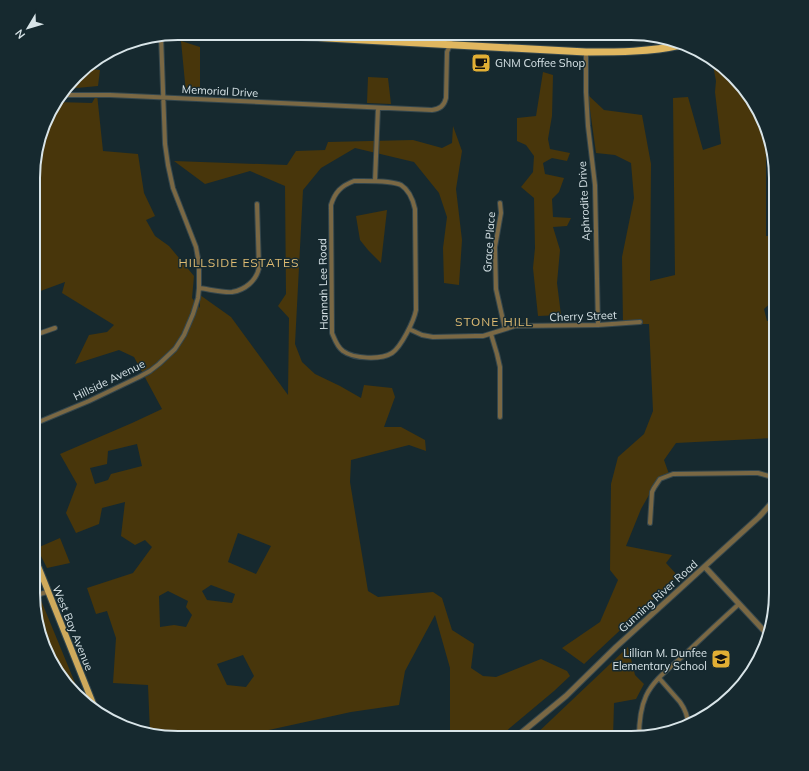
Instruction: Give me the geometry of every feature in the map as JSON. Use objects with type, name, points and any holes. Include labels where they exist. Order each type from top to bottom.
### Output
[{"type":"highway","points":[[360,40],[586,52],[645,51],[673,46]]},
{"type":"main road","name":"West Bay Avenue","points":[[40,573],[92,700]]},
{"type":"street","points":[[450,40],[450,45]]},
{"type":"street","name":"Hillside Avenue","points":[[40,421],[89,401],[150,371],[175,349],[184,335],[193,314],[198,298],[200,279],[199,264],[196,247],[173,188],[168,165],[165,144],[161,41]]},
{"type":"street","name":"Memorial Drive","points":[[68,95],[110,95],[432,110],[439,109],[444,106],[446,98],[447,52],[450,45]]},
{"type":"street","name":"Aphrodite Drive","points":[[586,52],[588,126],[595,185],[598,325]]},
{"type":"street","points":[[375,182],[378,108]]},
{"type":"street","name":"Hannah Lee Road","points":[[354,180],[375,182],[401,185],[414,202],[416,310],[414,319],[397,349],[391,354],[374,358],[351,356],[343,351],[337,344],[332,333],[331,205],[338,190],[347,183],[354,180]]},
{"type":"street","name":"Grace Place","points":[[500,203],[501,213],[495,247],[496,288],[505,329]]},
{"type":"street","points":[[199,288],[231,292],[244,288],[258,275],[257,204]]},
{"type":"street","name":"Cherry Street","points":[[409,329],[422,335],[433,337],[483,336],[521,326],[598,325],[640,322]]},
{"type":"street","points":[[40,333],[55,328]]},
{"type":"street","points":[[491,334],[500,367],[500,416]]},
{"type":"street","points":[[650,523],[652,492],[660,479],[673,474],[750,472],[769,476]]},
{"type":"street","name":"Gunning River Road","points":[[524,731],[566,696],[616,647],[705,567],[769,506]]},
{"type":"street","points":[[705,567],[764,630]]},
{"type":"street","points":[[40,594],[47,592]]},
{"type":"street","points":[[639,731],[642,705],[650,689],[658,678],[739,604]]},
{"type":"street","points":[[658,678],[680,702],[687,718]]},
{"type":"shaded area","points":[[181,41],[200,47],[200,93],[186,93]]},
{"type":"shaded area","points":[[714,68],[729,80],[750,109],[762,134],[766,151],[766,236],[769,236],[769,304],[764,309],[767,321],[769,321],[769,438],[676,443],[664,460],[669,474],[654,486],[641,509],[626,546],[672,555],[666,563],[678,576],[584,664],[562,648],[600,622],[618,580],[610,570],[611,484],[618,457],[644,434],[653,411],[649,324],[623,324],[622,257],[634,198],[631,163],[615,155],[596,153],[588,95],[604,110],[642,115],[651,164],[650,281],[675,275],[673,98],[688,97],[703,150],[721,144],[715,92],[716,81]]},
{"type":"shaded area","points":[[93,69],[100,70],[98,86],[73,88]]},
{"type":"shaded area","points":[[543,72],[553,75],[552,116],[548,139],[550,149],[570,153],[567,161],[552,158],[543,163],[545,174],[564,178],[559,192],[552,199],[553,217],[571,218],[567,226],[553,227],[560,250],[557,283],[561,315],[538,316],[533,268],[535,248],[534,198],[521,187],[533,172],[534,156],[526,145],[517,141],[517,118],[536,116]]},
{"type":"shaded area","points":[[368,77],[388,78],[391,104],[367,103]]},
{"type":"shaded area","points":[[97,94],[103,151],[138,154],[144,193],[155,216],[146,220],[155,236],[169,246],[194,276],[192,298],[200,308],[200,295],[231,317],[288,395],[289,318],[278,306],[286,294],[285,186],[250,171],[205,184],[174,161],[287,165],[296,151],[325,150],[328,142],[413,140],[442,148],[452,143],[453,126],[462,151],[456,189],[462,240],[459,285],[444,283],[443,248],[447,217],[439,193],[414,162],[355,148],[321,168],[303,190],[295,344],[302,362],[315,374],[361,398],[364,385],[392,388],[395,397],[384,427],[401,427],[425,440],[426,451],[409,445],[351,460],[350,482],[368,591],[378,597],[433,592],[442,598],[452,630],[474,644],[471,668],[483,676],[496,677],[541,659],[567,671],[570,676],[506,731],[450,731],[450,668],[435,615],[405,671],[399,705],[351,712],[264,731],[169,731],[150,728],[148,685],[113,683],[116,638],[107,611],[96,614],[87,588],[133,573],[152,547],[145,540],[135,545],[121,536],[125,502],[102,508],[99,524],[76,533],[66,513],[77,484],[60,454],[162,409],[134,357],[119,350],[75,364],[89,335],[107,332],[114,325],[62,293],[65,282],[40,291],[41,160],[47,134],[62,102],[92,103]],"holes":[[[137,444],[142,466],[111,474],[108,480],[95,484],[90,468],[107,464],[108,451]],[[238,533],[271,546],[256,574],[228,562]],[[211,585],[235,594],[232,603],[207,600],[202,591]],[[168,591],[188,601],[186,607],[192,615],[186,627],[174,625],[160,627],[159,596]],[[243,655],[254,676],[246,687],[227,685],[217,664]]]},
{"type":"shaded area","points":[[387,210],[381,263],[360,240],[356,216]]},
{"type":"shaded area","points":[[60,538],[70,563],[47,568],[40,554],[40,547]]},
{"type":"shaded area","points":[[40,598],[76,686],[54,654],[47,637]]},
{"type":"shaded area","points":[[628,647],[635,675],[644,684],[636,699],[614,703],[613,731],[539,731]]},
{"type":"place","name":"GNM Coffee Shop","points":[[481,63]]},
{"type":"place","name":"Lillian M. Dunfee Elementary School","points":[[721,659]]},
{"type":"district","name":"HILLSIDE ESTATES","points":[[239,263]]},
{"type":"district","name":"STONE HILL","points":[[494,322]]}]
